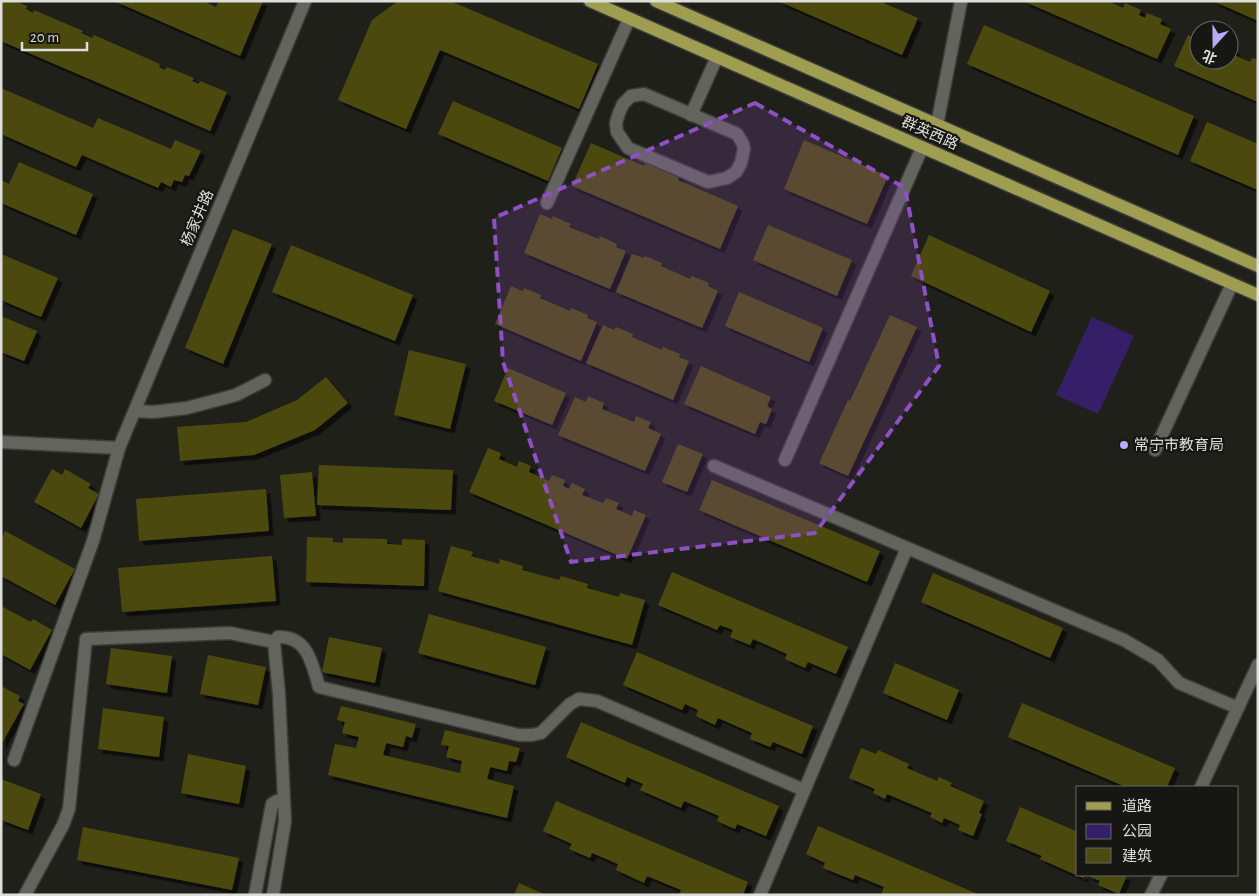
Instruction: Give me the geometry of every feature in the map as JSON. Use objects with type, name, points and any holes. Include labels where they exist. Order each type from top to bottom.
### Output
[{"type":"main road","name":"群英西路","points":[[590,1],[1258,295]]},
{"type":"main road","name":"群英西路","points":[[656,1],[1258,266]]},
{"type":"street","name":"杨家井路","points":[[14,760],[93,540],[120,448],[305,1]]},
{"type":"street","points":[[937,125],[961,1]]},
{"type":"street","points":[[547,203],[629,18]]},
{"type":"street","points":[[691,114],[717,57]]},
{"type":"street","points":[[644,94],[691,114],[737,134],[743,144],[744,149],[741,163],[736,172],[727,178],[708,182],[628,148],[617,132],[616,123],[619,113],[623,104],[631,96],[644,94]]},
{"type":"street","points":[[785,460],[922,148]]},
{"type":"street","points":[[1155,450],[1232,284]]},
{"type":"street","points":[[135,411],[153,412],[187,408],[236,395],[265,380]]},
{"type":"street","points":[[1,442],[120,448]]},
{"type":"street","points":[[714,466],[1124,640],[1158,660],[1179,683],[1238,708]]},
{"type":"street","points":[[760,895],[907,548]]},
{"type":"street","points":[[25,895],[63,825],[69,809],[86,639],[230,633],[274,642]]},
{"type":"street","points":[[273,895],[285,821],[279,694],[274,642],[278,637],[296,640],[302,645],[309,657],[319,687],[519,735],[532,736],[540,733],[570,704],[579,699],[597,701],[804,790]]},
{"type":"street","points":[[1201,786],[1258,665]]},
{"type":"street","points":[[256,895],[272,804],[277,801],[284,803]]},
{"type":"street","points":[[1152,895],[1161,876]]},
{"type":"highlighted area","points":[[755,103],[905,188],[939,366],[815,533],[571,562],[503,362],[494,218]]},
{"type":"green space","points":[[1092,317],[1134,336],[1098,414],[1056,395]]},
{"type":"building","points":[[1,1],[15,1],[27,6],[26,9],[33,13],[34,10],[83,31],[81,33],[92,38],[94,35],[160,64],[159,67],[165,70],[167,67],[194,78],[192,81],[199,84],[200,81],[227,92],[210,131],[1,41]]},
{"type":"building","points":[[114,1],[203,1],[216,7],[219,1],[263,1],[240,56]]},
{"type":"building","points":[[398,1],[450,1],[598,64],[579,109],[440,50],[406,129],[338,100],[372,20]]},
{"type":"building","points":[[778,1],[879,1],[918,18],[902,55]]},
{"type":"building","points":[[1023,1],[1108,1],[1123,8],[1125,3],[1141,10],[1139,15],[1145,18],[1147,13],[1162,19],[1160,24],[1171,29],[1157,59]]},
{"type":"building","points":[[1213,1],[1258,1],[1258,21]]},
{"type":"building","points":[[984,25],[1194,116],[1178,155],[967,64]]},
{"type":"building","points":[[1188,35],[1189,70],[1239,70],[1239,57],[1250,62],[1252,58],[1258,60],[1258,102],[1174,66]]},
{"type":"building","points":[[1,88],[93,128],[98,118],[171,149],[175,140],[201,151],[189,176],[185,175],[182,182],[174,180],[171,187],[161,182],[158,188],[82,155],[76,167],[1,134]]},
{"type":"building","points":[[453,101],[562,148],[548,181],[438,134]]},
{"type":"building","points":[[1207,122],[1258,144],[1258,190],[1190,161]]},
{"type":"building","points":[[804,140],[888,176],[867,224],[784,189]]},
{"type":"building","points":[[591,143],[644,166],[650,152],[684,166],[678,180],[738,206],[720,249],[572,186]]},
{"type":"building","points":[[19,162],[93,194],[76,235],[1,203],[1,180],[9,184]]},
{"type":"building","points":[[540,214],[552,219],[553,216],[571,224],[569,227],[599,239],[600,236],[617,244],[616,247],[626,251],[610,289],[524,253]]},
{"type":"building","points":[[768,225],[852,260],[837,296],[753,260]]},
{"type":"building","points":[[233,229],[272,244],[223,364],[185,348]]},
{"type":"building","points":[[929,235],[1050,291],[1031,332],[911,276]]},
{"type":"building","points":[[291,245],[413,295],[395,341],[272,292]]},
{"type":"building","points":[[1,254],[58,278],[41,317],[1,300]]},
{"type":"building","points":[[632,254],[644,258],[645,256],[662,263],[661,266],[690,279],[692,276],[709,283],[708,286],[718,291],[702,328],[616,292]]},
{"type":"building","points":[[511,286],[523,291],[524,288],[541,295],[540,298],[570,311],[571,308],[588,315],[587,318],[597,322],[581,361],[495,324]]},
{"type":"building","points":[[739,292],[823,328],[809,362],[725,326]]},
{"type":"building","points":[[890,315],[917,327],[848,476],[819,463]]},
{"type":"building","points":[[1,316],[37,331],[24,361],[1,352]]},
{"type":"building","points":[[603,325],[614,330],[616,327],[633,334],[632,337],[662,350],[663,347],[680,354],[679,357],[689,361],[673,400],[586,363]]},
{"type":"building","points":[[409,350],[466,364],[450,429],[394,415]]},
{"type":"building","points":[[701,366],[771,397],[767,406],[772,409],[766,424],[760,422],[755,434],[684,404]]},
{"type":"building","points":[[508,368],[566,393],[552,425],[494,401]]},
{"type":"building","points":[[326,377],[348,403],[315,430],[254,455],[180,461],[177,427],[246,422],[297,400]]},
{"type":"building","points":[[588,396],[604,403],[602,409],[634,422],[636,416],[651,422],[648,428],[661,434],[645,471],[558,435],[575,397],[586,402]]},
{"type":"building","points":[[678,444],[703,454],[687,492],[662,482]]},
{"type":"building","points":[[488,448],[501,453],[499,459],[517,467],[519,461],[531,466],[529,472],[549,481],[552,475],[565,480],[563,486],[569,489],[572,483],[585,489],[582,495],[603,503],[606,498],[619,503],[616,509],[632,516],[634,510],[646,515],[627,559],[469,492]]},
{"type":"building","points":[[319,465],[453,470],[451,510],[317,505]]},
{"type":"building","points":[[52,469],[62,475],[65,469],[91,484],[88,488],[99,494],[81,528],[34,502]]},
{"type":"building","points":[[312,472],[316,516],[284,518],[280,475]]},
{"type":"building","points":[[712,480],[880,551],[867,582],[699,510]]},
{"type":"building","points":[[266,489],[269,531],[139,541],[136,499]]},
{"type":"building","points":[[5,531],[75,569],[55,605],[1,576],[1,539]]},
{"type":"building","points":[[307,537],[333,538],[333,542],[343,543],[343,538],[387,539],[387,544],[402,545],[402,539],[425,540],[424,586],[306,582]]},
{"type":"building","points":[[451,546],[473,552],[471,556],[499,564],[500,559],[523,566],[522,570],[559,580],[561,576],[588,584],[587,588],[619,597],[620,593],[645,600],[632,645],[438,591]]},
{"type":"building","points":[[272,556],[276,601],[122,612],[118,568]]},
{"type":"building","points":[[672,572],[848,647],[836,674],[808,662],[805,668],[785,659],[787,654],[753,639],[750,645],[730,637],[733,630],[720,625],[717,630],[658,605]]},
{"type":"building","points":[[933,573],[1063,628],[1050,658],[921,602]]},
{"type":"building","points":[[1,606],[31,622],[33,619],[52,630],[30,670],[1,654]]},
{"type":"building","points":[[429,614],[546,647],[535,685],[418,653]]},
{"type":"building","points":[[329,637],[382,648],[375,683],[322,672]]},
{"type":"building","points":[[111,648],[172,656],[167,693],[106,684]]},
{"type":"building","points":[[637,652],[813,726],[802,754],[773,742],[770,747],[750,739],[752,733],[718,718],[715,725],[696,716],[698,710],[685,704],[682,710],[623,685]]},
{"type":"building","points":[[208,655],[266,667],[258,705],[200,694]]},
{"type":"building","points":[[895,663],[959,690],[947,720],[883,693]]},
{"type":"building","points":[[1,686],[20,696],[18,701],[24,704],[1,745]]},
{"type":"building","points":[[1022,703],[1175,768],[1167,786],[1124,786],[1008,737]]},
{"type":"building","points":[[341,706],[416,724],[412,738],[406,736],[403,747],[386,743],[383,755],[460,773],[462,761],[446,757],[449,746],[441,745],[445,730],[520,748],[516,762],[509,761],[507,771],[490,767],[487,779],[514,786],[507,818],[328,775],[335,744],[356,748],[359,737],[342,733],[345,722],[337,720]]},
{"type":"building","points":[[103,708],[164,717],[159,757],[98,749]]},
{"type":"building","points":[[581,722],[779,806],[766,836],[737,824],[735,829],[717,821],[719,816],[684,801],[681,808],[640,790],[643,784],[627,777],[625,783],[566,757]]},
{"type":"building","points":[[861,748],[876,754],[878,750],[909,764],[907,768],[937,781],[939,777],[952,783],[950,786],[984,801],[979,813],[982,814],[973,836],[958,830],[960,825],[944,818],[942,823],[930,817],[932,813],[887,794],[885,799],[873,793],[875,789],[849,778]]},
{"type":"building","points":[[188,754],[246,766],[239,804],[181,793]]},
{"type":"building","points":[[1,779],[41,794],[28,830],[1,820]]},
{"type":"building","points":[[556,801],[748,882],[743,895],[679,895],[681,890],[647,876],[644,883],[616,870],[618,864],[592,853],[590,858],[569,849],[572,844],[543,831]]},
{"type":"building","points":[[1020,807],[1076,831],[1076,875],[1040,859],[1042,856],[1006,841]]},
{"type":"building","points":[[818,826],[980,895],[881,895],[884,887],[855,875],[853,880],[823,868],[825,863],[806,854]]},
{"type":"building","points":[[83,827],[239,858],[232,890],[77,860]]},
{"type":"building","points":[[1088,876],[1127,876],[1119,894],[1098,885],[1100,881]]},
{"type":"building","points":[[519,883],[546,895],[514,895]]},
{"type":"place","name":"常宁市教育局","points":[[1124,445]]}]
